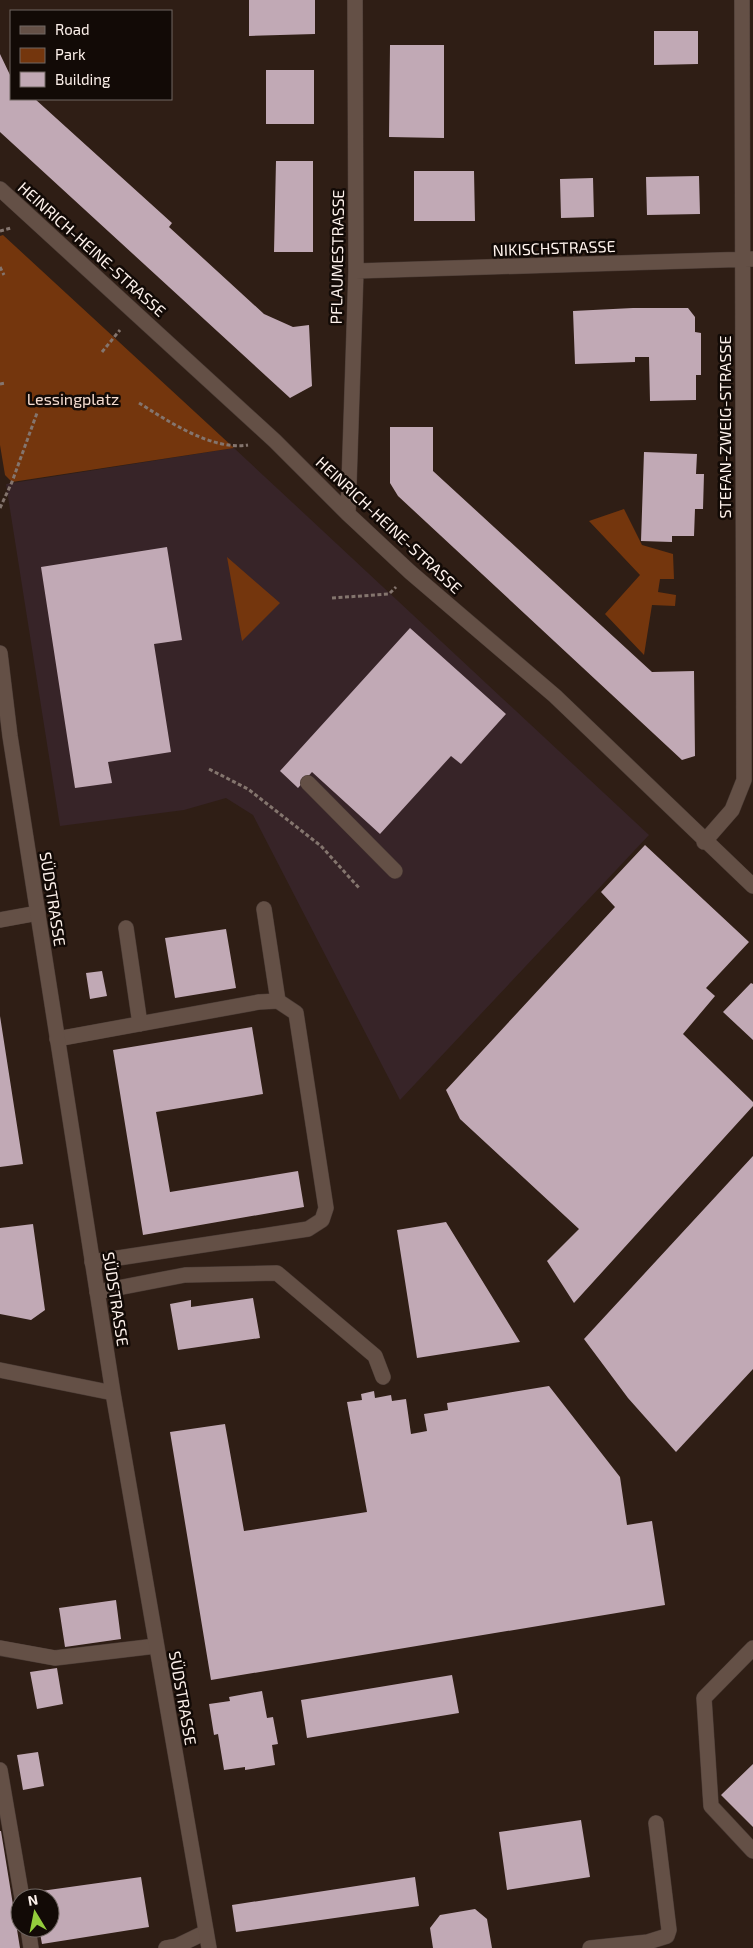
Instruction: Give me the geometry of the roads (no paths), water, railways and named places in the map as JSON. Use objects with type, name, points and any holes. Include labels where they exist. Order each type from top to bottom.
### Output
[{"type":"street","name":"PFLAUMESTRASSE","points":[[348,514],[356,271],[354,0]]},
{"type":"street","name":"STEFAN-ZWEIG-STRASSE","points":[[704,842],[732,810],[744,780],[747,260],[742,0]]},
{"type":"street","name":"HEINRICH-HEINE-STRASSE","points":[[0,189],[275,441],[348,514],[410,572],[554,696],[704,842],[753,886]]},
{"type":"street","name":"NIKISCHSTRASSE","points":[[356,271],[747,260]]},
{"type":"street","name":"SÜDSTRASSE","points":[[0,653],[5,735],[38,913],[113,1393],[209,1948]]},
{"type":"street","points":[[308,784],[394,871]]},
{"type":"street","points":[[264,909],[278,1001]]},
{"type":"street","points":[[0,920],[38,913]]},
{"type":"street","points":[[126,928],[140,1024]]},
{"type":"street","points":[[57,1039],[259,1002],[278,1001],[296,1013],[326,1208],[322,1220],[308,1229],[92,1262]]},
{"type":"street","points":[[97,1292],[185,1275],[277,1273],[375,1356],[383,1377]]},
{"type":"street","points":[[0,1370],[113,1393]]},
{"type":"street","points":[[0,1648],[54,1658],[156,1646]]},
{"type":"street","points":[[752,1853],[711,1806],[704,1698],[753,1648]]},
{"type":"street","points":[[0,1770],[20,1888]]},
{"type":"street","points":[[590,1948],[648,1942],[667,1936],[669,1930],[656,1823]]},
{"type":"street","points":[[166,1948],[177,1946],[206,1932]]},
{"type":"park label","name":"Lessingplatz","points":[[73,399]]}]
